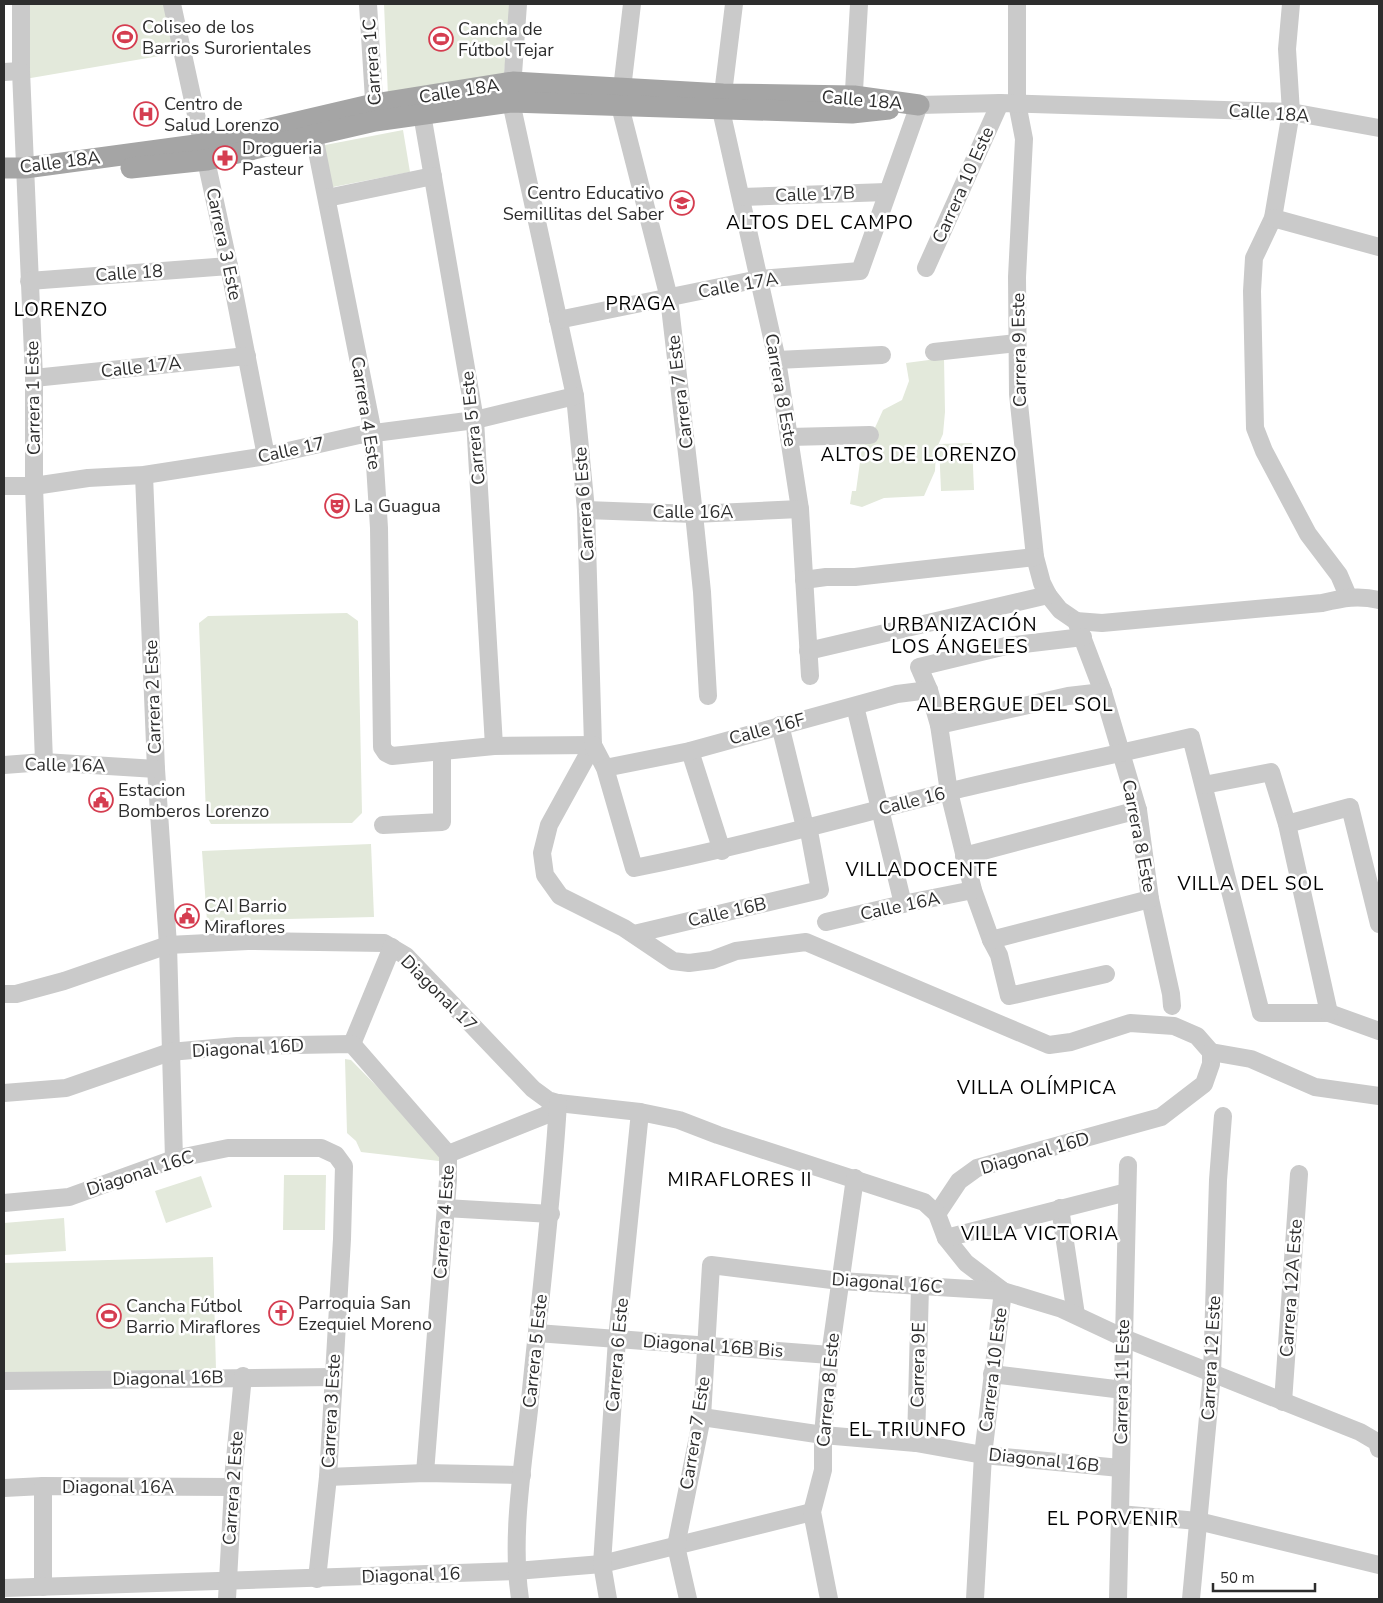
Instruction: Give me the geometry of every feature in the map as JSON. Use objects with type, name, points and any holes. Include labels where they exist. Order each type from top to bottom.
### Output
[{"type":"main road","name":"Calle 18A","points":[[205,152],[375,113],[512,92],[722,102],[919,105]]},
{"type":"main road","name":"Calle 18A","points":[[4,181],[26,174],[205,152],[314,136],[375,113],[422,114],[512,92]]},
{"type":"main road","name":"Calle 18A","points":[[4,168],[26,174]]},
{"type":"street","name":"Carrera 1 Este","points":[[21,4],[12,71],[26,174],[34,378],[34,486],[44,762]]},
{"type":"street","name":"Carrera 3 Este","points":[[172,4],[229,266],[266,456]]},
{"type":"street","name":"Carrera 1C","points":[[368,4],[375,113]]},
{"type":"street","points":[[512,92],[518,4]]},
{"type":"street","name":"Carrera 7 Este","points":[[632,4],[621,96],[669,298],[702,592],[708,696]]},
{"type":"street","points":[[722,102],[734,4]]},
{"type":"street","points":[[853,105],[859,4]]},
{"type":"street","points":[[1008,103],[1017,4]]},
{"type":"street","points":[[1291,4],[1287,49],[1291,112],[1274,218],[1254,258],[1252,291],[1255,428],[1264,451],[1308,534],[1339,575],[1348,596]]},
{"type":"street","name":"Carrera 6 Este","points":[[512,92],[575,396],[586,510],[593,745]]},
{"type":"street","name":"Carrera 8 Este","points":[[722,102],[777,360],[789,437],[800,509],[810,676]]},
{"type":"street","name":"Calle 18A","points":[[919,105],[1008,103],[1291,112],[1379,128]]},
{"type":"street","name":"Carrera 10 Este","points":[[926,268],[1008,103]]},
{"type":"street","name":"Carrera 9 Este","points":[[1008,103],[1024,139],[1017,277],[1018,394],[1035,557],[1042,583],[1048,595]]},
{"type":"street","points":[[888,192],[919,105]]},
{"type":"street","name":"Carrera 5 Este","points":[[422,114],[476,420],[494,746]]},
{"type":"street","name":"Carrera 4 Este","points":[[314,136],[373,432],[379,528],[382,747],[386,753],[392,756],[442,751]]},
{"type":"street","points":[[327,198],[433,176]]},
{"type":"street","name":"Calle 17A","points":[[558,320],[759,279],[860,271],[888,192]]},
{"type":"street","name":"Calle 17B","points":[[742,197],[888,192]]},
{"type":"street","points":[[1274,218],[1379,247]]},
{"type":"street","name":"Calle 18","points":[[29,281],[229,266]]},
{"type":"street","points":[[934,352],[1017,343]]},
{"type":"street","points":[[777,360],[882,355]]},
{"type":"street","name":"Calle 17A","points":[[34,378],[247,356]]},
{"type":"street","name":"Calle 17","points":[[4,486],[34,486],[88,478],[144,475],[266,456],[373,432],[476,420],[575,396]]},
{"type":"street","points":[[789,437],[870,435]]},
{"type":"street","name":"Carrera 2 Este","points":[[144,475],[156,769],[168,945],[174,1159]]},
{"type":"street","name":"Calle 16A","points":[[586,510],[694,514],[800,509]]},
{"type":"street","points":[[804,580],[826,577],[855,577],[1035,557]]},
{"type":"street","points":[[808,651],[1048,595],[1060,610],[1080,629]]},
{"type":"street","points":[[1106,974],[1009,996],[999,955],[991,940],[964,856],[949,792],[939,725],[929,690],[919,668],[1102,623],[1322,603],[1348,596],[1362,596],[1379,600]]},
{"type":"street","name":"Carrera 8 Este","points":[[1080,629],[1103,692],[1138,810],[1150,899],[1172,1006]]},
{"type":"street","name":"Calle 16F","points":[[605,768],[690,751],[897,694],[929,690]]},
{"type":"street","points":[[939,725],[1068,696],[1103,692]]},
{"type":"street","points":[[855,706],[882,809],[903,904]]},
{"type":"street","points":[[780,725],[806,826]]},
{"type":"street","name":"Calle 16","points":[[605,768],[634,868],[722,851],[806,826],[1191,737],[1204,785]]},
{"type":"street","points":[[383,825],[442,822],[442,751],[494,746],[593,745]]},
{"type":"street","points":[[593,745],[605,768]]},
{"type":"street","points":[[593,745],[549,826],[542,853],[545,875],[560,896],[634,934],[673,961],[689,963],[712,960],[736,951],[806,942],[1049,1045],[1071,1042],[1130,1023],[1174,1026],[1197,1036],[1211,1052],[1250,1059],[1315,1086],[1379,1096]]},
{"type":"street","points":[[690,751],[722,851]]},
{"type":"street","name":"Calle 16A","points":[[4,765],[44,762],[156,769]]},
{"type":"street","points":[[1329,1012],[1287,824],[1271,772],[1204,785],[1261,1013],[1329,1012],[1379,1031]]},
{"type":"street","points":[[1287,824],[1350,807],[1379,924]]},
{"type":"street","points":[[964,856],[1138,810]]},
{"type":"street","name":"Calle 16B","points":[[634,934],[820,890],[806,826]]},
{"type":"street","name":"Calle 16A","points":[[826,922],[974,890]]},
{"type":"street","points":[[991,940],[1150,899]]},
{"type":"street","name":"Diagonal 17","points":[[4,994],[16,994],[64,981],[168,945],[248,941],[384,943],[406,956],[533,1089],[548,1100],[558,1103]]},
{"type":"street","points":[[392,946],[352,1044],[448,1154]]},
{"type":"street","name":"Diagonal 16D","points":[[4,1093],[66,1088],[170,1052],[237,1046],[352,1044]]},
{"type":"street","name":"Diagonal 16D","points":[[937,1214],[958,1181],[977,1168],[1160,1117],[1204,1084],[1212,1064],[1211,1052]]},
{"type":"street","points":[[558,1103],[640,1112],[679,1120],[718,1135],[924,1202],[937,1214],[946,1238],[966,1263],[1003,1291]]},
{"type":"street","name":"Carrera 5 Este","points":[[520,1599],[516,1571],[522,1475],[536,1333],[551,1214],[558,1103]]},
{"type":"street","name":"Carrera 4 Este","points":[[425,1473],[448,1180],[448,1154],[546,1116],[558,1103]]},
{"type":"street","name":"Carrera 6 Este","points":[[608,1599],[602,1564],[618,1339],[640,1112]]},
{"type":"street","name":"Carrera 12 Este","points":[[1191,1599],[1212,1374],[1218,1180],[1223,1116]]},
{"type":"street","name":"Diagonal 16C","points":[[4,1203],[69,1197],[174,1159],[228,1148],[321,1148],[336,1155]]},
{"type":"street","name":"Carrera 3 Este","points":[[317,1579],[328,1477],[344,1166],[336,1155]]},
{"type":"street","name":"Carrera 11 Este","points":[[1118,1599],[1128,1165]]},
{"type":"street","name":"Carrera 12A Este","points":[[1282,1402],[1299,1174]]},
{"type":"street","name":"Carrera 8 Este","points":[[829,1599],[812,1512],[823,1470],[823,1435],[830,1355],[854,1178]]},
{"type":"street","points":[[946,1238],[1127,1192]]},
{"type":"street","points":[[445,1208],[551,1214]]},
{"type":"street","points":[[1060,1208],[1069,1312],[1124,1338],[1360,1432],[1377,1442],[1379,1449]]},
{"type":"street","name":"Carrera 7 Este","points":[[688,1599],[676,1546],[702,1417],[711,1265]]},
{"type":"street","name":"Diagonal 16C","points":[[711,1265],[840,1281],[1003,1291],[1069,1312]]},
{"type":"street","name":"Carrera 9E","points":[[916,1443],[920,1286]]},
{"type":"street","name":"Carrera 10 Este","points":[[975,1599],[983,1455],[1003,1291]]},
{"type":"street","name":"Diagonal 16B Bis","points":[[536,1333],[830,1355]]},
{"type":"street","points":[[992,1374],[1124,1390]]},
{"type":"street","name":"Carrera 2 Este","points":[[227,1599],[226,1581],[243,1376]]},
{"type":"street","name":"Diagonal 16B","points":[[4,1381],[243,1376],[333,1377]]},
{"type":"street","name":"Diagonal 16B","points":[[702,1417],[823,1435],[916,1443],[983,1455],[1120,1468]]},
{"type":"street","points":[[1360,1432],[1379,1431]]},
{"type":"street","points":[[328,1477],[425,1473],[522,1475]]},
{"type":"street","points":[[43,1486],[43,1587]]},
{"type":"street","name":"Diagonal 16A","points":[[4,1488],[43,1486],[233,1487]]},
{"type":"street","name":"Diagonal 16","points":[[4,1588],[317,1579],[516,1571],[602,1564],[812,1512]]},
{"type":"street","points":[[1119,1514],[1198,1522],[1379,1565]]},
{"type":"shaded area","points":[[26,4],[166,4],[177,53],[25,79]]},
{"type":"shaded area","name":"Cancha de Fútbol Tejar","points":[[384,4],[512,4],[504,73],[388,96]]},
{"type":"shaded area","points":[[403,130],[410,172],[328,188],[320,146]]},
{"type":"shaded area","points":[[944,358],[945,412],[943,434],[936,450],[935,471],[924,496],[884,498],[862,507],[850,504],[852,491],[856,491],[860,462],[859,445],[869,441],[883,410],[902,400],[909,381],[906,363]]},
{"type":"shaded area","points":[[972,443],[974,490],[941,491],[939,444]]},
{"type":"shaded area","points":[[347,613],[358,621],[362,813],[352,823],[211,824],[206,815],[199,623],[208,616]]},
{"type":"shaded area","points":[[371,844],[374,917],[207,921],[202,851]]},
{"type":"shaded area","points":[[345,1059],[351,1060],[396,1106],[441,1155],[439,1161],[361,1152],[356,1141],[347,1133]]},
{"type":"shaded area","points":[[284,1175],[326,1175],[325,1230],[283,1230]]},
{"type":"shaded area","points":[[201,1176],[212,1207],[166,1223],[155,1191]]},
{"type":"shaded area","points":[[64,1218],[66,1251],[4,1255],[4,1223]]},
{"type":"shaded area","name":"Cancha Fútbol Barrio Miraflores","points":[[213,1257],[216,1370],[4,1375],[4,1263]]},
{"type":"place","name":"Coliseo de los Barrios Surorientales","points":[[125,37]]},
{"type":"place","name":"Cancha de Fútbol Tejar","points":[[441,39]]},
{"type":"place","name":"Centro de Salud Lorenzo","points":[[146,114]]},
{"type":"place","name":"Drogueria Pasteur","points":[[225,158]]},
{"type":"place","name":"Centro Educativo Semillitas del Saber","points":[[682,203]]},
{"type":"place","name":"La Guagua","points":[[337,506]]},
{"type":"place","name":"Estacion Bomberos Lorenzo","points":[[101,800]]},
{"type":"place","name":"CAI Barrio Miraflores","points":[[187,916]]},
{"type":"place","name":"Parroquia San Ezequiel Moreno","points":[[281,1313]]},
{"type":"place","name":"Cancha Fútbol Barrio Miraflores","points":[[109,1316]]},
{"type":"district","name":"ALTOS DEL CAMPO","points":[[820,223]]},
{"type":"district","name":"PRAGA","points":[[641,304]]},
{"type":"district","name":"LORENZO","points":[[61,310]]},
{"type":"district","name":"ALTOS DE LORENZO","points":[[919,455]]},
{"type":"district","name":"URBANIZACIÓN LOS ÁNGELES","points":[[960,636]]},
{"type":"district","name":"ALBERGUE DEL SOL","points":[[1015,705]]},
{"type":"district","name":"VILLADOCENTE","points":[[922,870]]},
{"type":"district","name":"VILLA DEL SOL","points":[[1251,884]]},
{"type":"district","name":"VILLA OLÍMPICA","points":[[1037,1088]]},
{"type":"district","name":"MIRAFLORES II","points":[[740,1180]]},
{"type":"district","name":"VILLA VICTORIA","points":[[1040,1234]]},
{"type":"district","name":"EL TRIUNFO","points":[[908,1430]]},
{"type":"district","name":"EL PORVENIR","points":[[1113,1519]]}]
